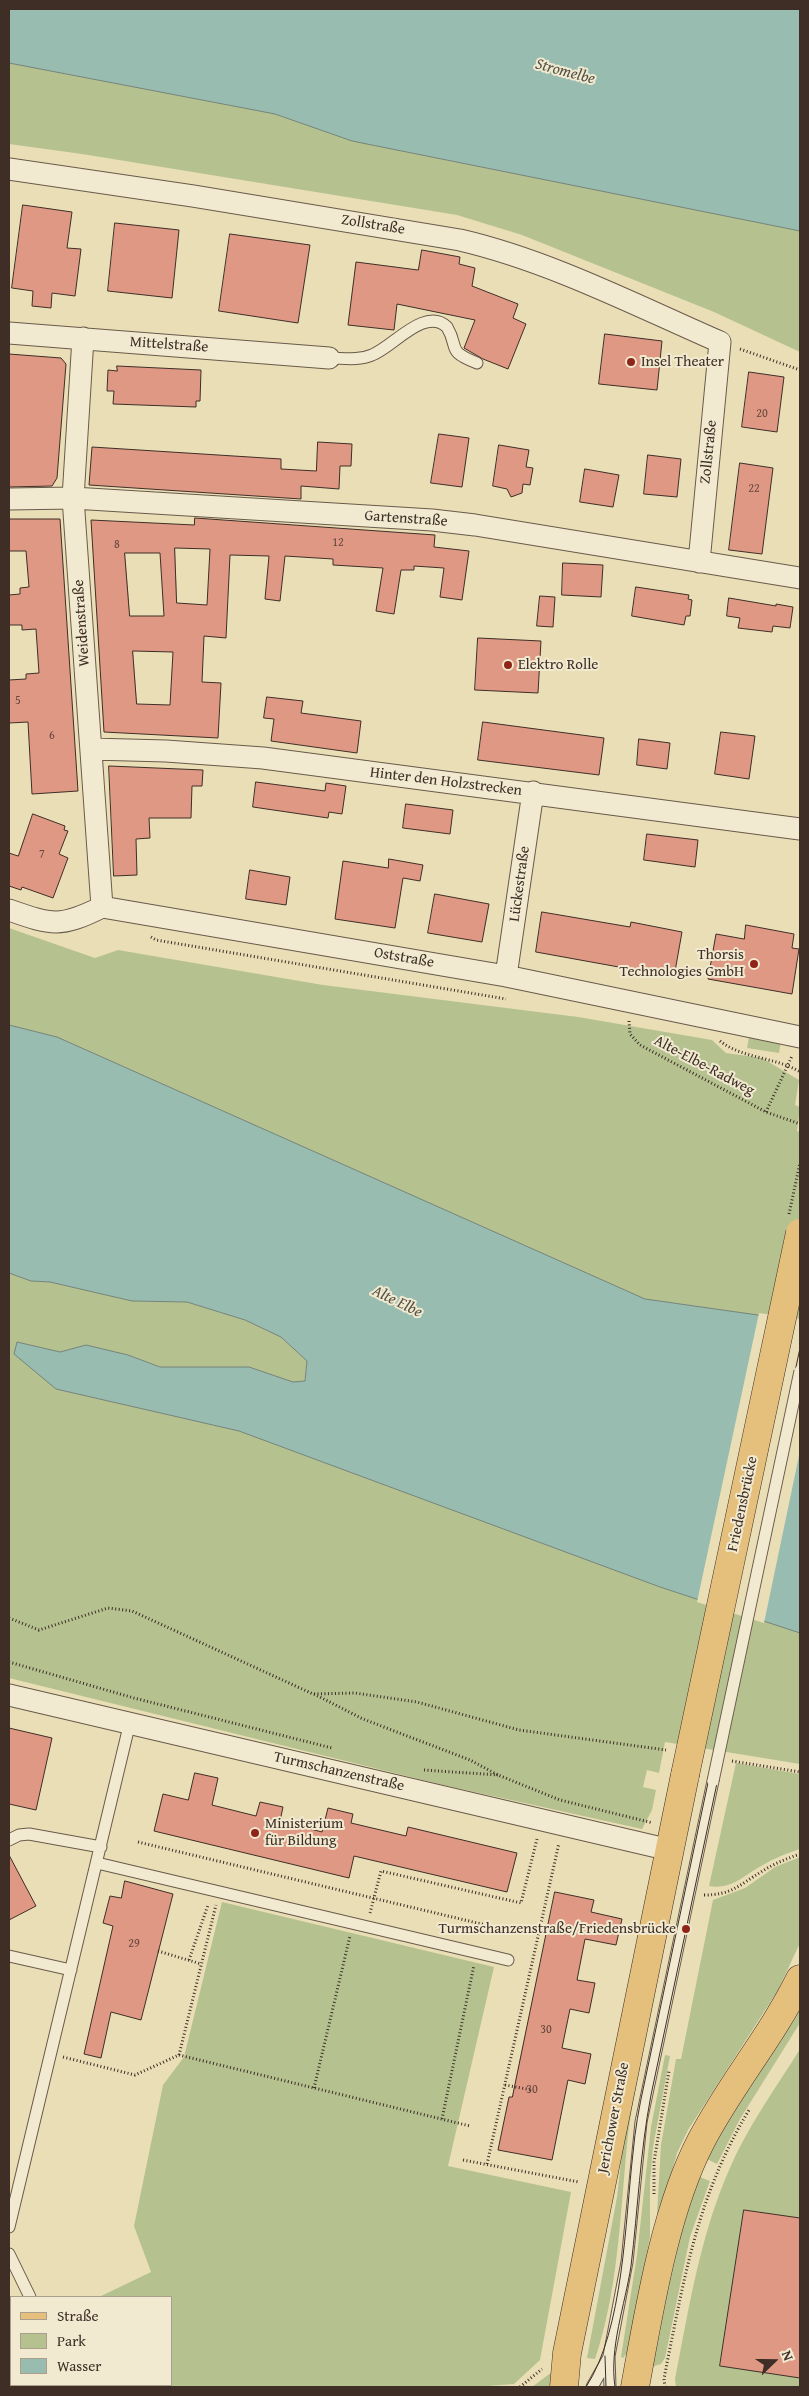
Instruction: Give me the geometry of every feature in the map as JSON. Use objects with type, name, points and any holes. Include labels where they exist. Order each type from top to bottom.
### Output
[{"type":"main road","name":"Friedensbrücke","points":[[670,1850],[800,1233]]},
{"type":"main road","name":"Jerichower Straße","points":[[564,2387],[567,2353],[670,1850]]},
{"type":"main road","points":[[635,2387],[662,2254],[691,2163],[714,2117],[800,1979]]},
{"type":"street","name":"Zollstraße","points":[[9,169],[193,196],[478,244],[541,265],[720,342],[699,562]]},
{"type":"street","name":"Mittelstraße","points":[[9,333],[329,358]]},
{"type":"street","name":"Weidenstraße","points":[[83,338],[73,498],[102,907]]},
{"type":"street","name":"Gartenstraße","points":[[9,499],[73,498],[432,520],[475,525],[800,578]]},
{"type":"street","name":"Hinter den Holzstrecken","points":[[91,749],[240,756],[533,792],[800,829]]},
{"type":"street","name":"Lückestraße","points":[[506,976],[533,792]]},
{"type":"street","points":[[9,910],[44,922],[60,923],[77,919],[102,907]]},
{"type":"street","name":"Oststraße","points":[[102,907],[506,976],[800,1037]]},
{"type":"street","name":"Turmschanzenstraße","points":[[9,1695],[670,1850]]},
{"type":"lane","points":[[329,358],[356,359],[368,357],[385,348],[415,326],[425,321],[434,320],[447,327],[457,353],[477,363]]},
{"type":"lane","points":[[610,2387],[609,2356],[626,2262],[641,2122],[800,1371]]},
{"type":"lane","points":[[9,2227],[130,1722]]},
{"type":"lane","points":[[9,1840],[19,1835],[29,1834],[101,1847]]},
{"type":"lane","points":[[97,1863],[508,1960]]},
{"type":"lane","points":[[9,1956],[70,1970]]},
{"type":"lane","points":[[9,2254],[30,2296]]},
{"type":"lane","points":[[592,2387],[609,2356]]},
{"type":"path","points":[[720,342],[800,370]]},
{"type":"path","name":"Alte-Elbe-Radweg","points":[[626,1001],[630,1034],[640,1045],[766,1112],[800,1124]]},
{"type":"path","points":[[766,1112],[786,1071]]},
{"type":"path","points":[[9,1618],[39,1630],[108,1608],[132,1611],[363,1719],[470,1760],[498,1775],[560,1800],[659,1824]]},
{"type":"path","points":[[9,1662],[134,1698],[342,1750]]},
{"type":"path","points":[[313,1694],[355,1693],[417,1702],[519,1730],[672,1751]]},
{"type":"path","points":[[731,1760],[800,1772]]},
{"type":"path","points":[[417,1770],[498,1775]]},
{"type":"path","points":[[487,2164],[563,1824],[560,1800]]},
{"type":"path","points":[[367,1926],[381,1871],[521,1903],[542,1819]]},
{"type":"path","points":[[138,1842],[514,1932]]},
{"type":"path","points":[[690,1892],[704,1895],[724,1893],[745,1884],[773,1865],[800,1854]]},
{"type":"path","points":[[189,1960],[210,1899],[219,1892]]},
{"type":"path","points":[[179,2055],[219,1892]]},
{"type":"path","points":[[314,2088],[353,1923]]},
{"type":"path","points":[[158,1951],[201,1964]]},
{"type":"path","points":[[442,2119],[477,1952]]},
{"type":"path","points":[[50,2054],[135,2075],[179,2055],[470,2126]]},
{"type":"path","points":[[504,2085],[532,2090]]},
{"type":"path","points":[[665,2387],[664,2379],[698,2224],[721,2162],[753,2102]]},
{"type":"path","points":[[463,2160],[586,2184]]},
{"type":"path","points":[[520,2387],[547,2365]]},
{"type":"green space","points":[[9,63],[275,114],[352,141],[800,231],[800,352],[714,312],[522,235],[457,215],[82,154],[9,144]]},
{"type":"green space","points":[[9,928],[95,958],[118,950],[323,985],[578,1017],[712,1040],[726,1053],[762,1058],[799,1080],[795,1105],[800,1107],[797,1131],[800,1132],[800,1321],[645,1299],[57,1037],[9,1025]]},
{"type":"green space","points":[[749,1037],[781,1041],[779,1053],[747,1048]]},
{"type":"green space","points":[[9,1273],[31,1281],[50,1282],[132,1301],[187,1302],[245,1320],[281,1337],[307,1361],[305,1381],[293,1382],[249,1367],[160,1367],[128,1355],[86,1345],[60,1352],[17,1342],[56,1389],[239,1431],[660,1587],[800,1633],[800,1764],[665,1742],[659,1773],[647,1770],[643,1787],[656,1790],[652,1810],[642,1829],[443,1785],[9,1678]]},
{"type":"green space","points":[[736,1763],[800,1774],[800,1849],[772,1860],[731,1884],[717,1887],[709,1886]]},
{"type":"green space","points":[[800,1857],[800,1943],[778,1990],[688,2130],[677,2153],[660,2215],[657,2214],[661,2145],[676,2059],[681,2059],[713,1900],[745,1888],[775,1867]]},
{"type":"green space","points":[[222,1902],[494,1967],[448,2166],[571,2192],[540,2360],[514,2384],[475,2387],[92,2387],[172,2386],[172,2296],[101,2296],[151,2272],[134,2226],[163,2085],[184,2057]]},
{"type":"green space","points":[[800,1999],[800,2023],[740,2119],[717,2164],[705,2158]]},
{"type":"green space","points":[[800,2049],[800,2218],[744,2210],[720,2366],[800,2378],[800,2387],[676,2387],[675,2379],[696,2273],[719,2195],[744,2138]]},
{"type":"green space","points":[[643,2051],[628,2133],[617,2254],[609,2307],[595,2359],[587,2358],[617,2197],[623,2143]]},
{"type":"green space","points":[[665,2055],[670,2056],[653,2147],[650,2182],[650,2237],[627,2353],[623,2358],[621,2357],[637,2255],[651,2127]]},
{"type":"green space","points":[[697,2176],[710,2181],[690,2237],[665,2358],[661,2364],[651,2367],[673,2255]]},
{"type":"green space","points":[[552,2372],[555,2372],[549,2387],[532,2387]]},
{"type":"water","name":"Stromelbe","points":[[9,9],[800,9],[800,231],[352,141],[275,114],[9,63]]},
{"type":"water","name":"Alte Elbe","points":[[9,1025],[57,1037],[645,1299],[800,1321],[800,1633],[660,1587],[239,1431],[56,1389],[14,1354],[17,1342],[60,1352],[86,1345],[128,1355],[160,1367],[249,1367],[293,1382],[305,1381],[307,1361],[281,1337],[245,1320],[187,1302],[132,1301],[50,1282],[31,1281],[9,1273]]},
{"type":"pier","points":[[759,1313],[800,1319],[800,1451],[764,1623],[697,1602]]},
{"type":"building","points":[[23,205],[72,212],[67,248],[81,249],[75,296],[52,293],[51,308],[32,306],[33,291],[12,288]]},
{"type":"building","points":[[115,223],[179,230],[172,298],[108,291]]},
{"type":"building","points":[[230,234],[310,245],[298,323],[219,311]]},
{"type":"building","points":[[422,250],[460,257],[459,264],[475,268],[472,286],[518,304],[513,318],[526,324],[508,369],[483,359],[464,348],[475,320],[397,304],[394,330],[348,325],[356,262],[418,270]]},
{"type":"building","name":"Insel Theater","points":[[605,334],[662,341],[657,390],[599,384]]},
{"type":"building","points":[[9,354],[61,358],[66,364],[57,478],[52,486],[9,487]]},
{"type":"building","points":[[117,366],[201,370],[200,401],[196,401],[196,407],[113,404],[114,391],[107,391],[108,370],[117,371]]},
{"type":"building","points":[[749,372],[784,377],[777,432],[742,427]]},
{"type":"building","points":[[439,434],[469,438],[462,487],[431,483]]},
{"type":"building","points":[[318,442],[352,444],[351,466],[340,466],[339,489],[301,486],[301,499],[89,485],[92,447],[281,459],[281,469],[316,471]]},
{"type":"building","points":[[499,445],[529,450],[526,467],[533,468],[530,485],[523,484],[522,493],[511,497],[507,489],[493,486]]},
{"type":"building","points":[[648,455],[681,459],[677,497],[644,494]]},
{"type":"building","points":[[740,463],[773,468],[762,554],[729,550]]},
{"type":"building","points":[[585,469],[619,475],[613,507],[580,502]]},
{"type":"building","points":[[195,518],[435,535],[434,547],[469,551],[462,600],[440,597],[444,568],[414,566],[414,570],[401,570],[394,614],[376,611],[383,568],[333,565],[333,559],[285,556],[280,601],[265,599],[269,556],[230,555],[226,638],[204,636],[202,682],[221,683],[218,738],[104,732],[91,520],[194,525]],"holes":[[[175,548],[210,549],[207,605],[177,603]],[[125,553],[160,553],[164,616],[130,616]],[[133,651],[173,652],[170,705],[137,704]]]},
{"type":"building","points":[[9,519],[60,519],[78,791],[32,794],[28,722],[9,723],[9,680],[26,679],[26,674],[39,673],[36,629],[22,630],[22,625],[9,625],[9,595],[20,594],[20,588],[29,587],[26,551],[9,551]]},
{"type":"building","points":[[563,563],[603,565],[601,597],[562,595]]},
{"type":"building","points":[[636,587],[689,595],[688,599],[692,600],[690,616],[686,616],[684,625],[632,616]]},
{"type":"building","points":[[540,596],[555,597],[553,627],[537,626]]},
{"type":"building","points":[[729,598],[793,607],[790,628],[773,626],[772,632],[738,628],[740,618],[727,616]]},
{"type":"building","name":"Elektro Rolle","points":[[478,638],[541,641],[538,693],[475,690]]},
{"type":"building","points":[[267,697],[303,701],[301,713],[361,721],[357,753],[271,741],[274,719],[264,718]]},
{"type":"building","points":[[483,722],[604,738],[599,775],[478,760]]},
{"type":"building","points":[[721,732],[755,736],[749,779],[715,774]]},
{"type":"building","points":[[639,739],[670,743],[667,769],[637,765]]},
{"type":"building","points":[[109,766],[203,770],[202,786],[192,786],[191,818],[149,818],[150,838],[136,839],[137,875],[114,876]]},
{"type":"building","points":[[256,782],[325,791],[326,783],[346,786],[342,814],[329,812],[328,818],[253,807]]},
{"type":"building","points":[[406,804],[453,810],[450,834],[403,828]]},
{"type":"building","points":[[33,814],[65,826],[64,830],[68,831],[59,854],[68,858],[53,898],[22,887],[21,890],[9,886],[9,853],[18,856]]},
{"type":"building","points":[[647,834],[698,840],[695,867],[644,860]]},
{"type":"building","points":[[389,859],[423,865],[420,881],[403,878],[395,928],[335,919],[343,861],[388,868]]},
{"type":"building","points":[[250,870],[290,877],[286,905],[246,899]]},
{"type":"building","points":[[435,894],[489,904],[482,942],[428,933]]},
{"type":"building","points":[[542,912],[630,927],[631,922],[682,932],[674,977],[536,952]]},
{"type":"building","name":"Thorsis Technologies GmbH","points":[[746,925],[794,934],[792,948],[799,949],[792,994],[708,979],[716,934],[744,939]]},
{"type":"building","points":[[9,1728],[52,1738],[36,1810],[9,1804]]},
{"type":"building","name":"Ministerium für Bildung","points":[[195,1773],[218,1778],[212,1805],[256,1816],[260,1802],[283,1807],[280,1821],[322,1832],[328,1808],[353,1814],[351,1823],[406,1836],[408,1827],[517,1853],[507,1892],[354,1856],[349,1878],[154,1831],[163,1794],[188,1800]]},
{"type":"building","points":[[9,1855],[36,1906],[9,1920]]},
{"type":"building","points":[[125,1881],[173,1894],[141,2020],[111,2012],[101,2058],[84,2054],[113,1926],[103,1923],[110,1896],[121,1898]]},
{"type":"building","points":[[555,1892],[594,1900],[591,1912],[622,1919],[616,1945],[585,1939],[577,1980],[595,1983],[589,2013],[570,2009],[562,2048],[591,2054],[585,2084],[568,2080],[552,2160],[498,2150],[509,2097],[512,2097]]},
{"type":"building","points":[[744,2210],[800,2218],[800,2378],[720,2366]]},
{"type":"tram line","points":[[586,2387],[599,2363],[615,2305],[625,2242],[640,2102],[800,1348]]},
{"type":"tram line","points":[[615,2387],[614,2357],[618,2326],[631,2266],[647,2116],[800,1391]]},
{"type":"tram line","points":[[605,2356],[606,2387]]},
{"type":"place","name":"Insel Theater","points":[[631,362]]},
{"type":"place","name":"Elektro Rolle","points":[[508,665]]},
{"type":"place","name":"Thorsis Technologies GmbH","points":[[754,964]]},
{"type":"place","name":"Ministerium für Bildung","points":[[255,1833]]},
{"type":"place","name":"Turmschanzenstraße/Friedensbrücke","points":[[686,1929]]}]
